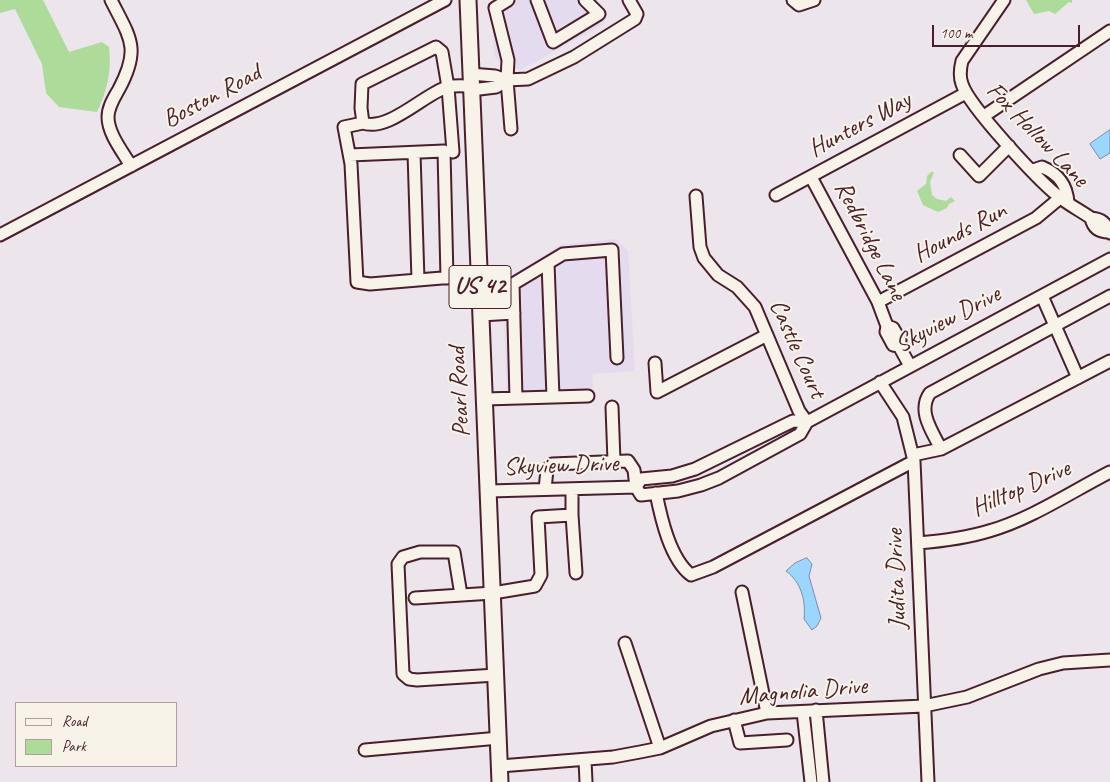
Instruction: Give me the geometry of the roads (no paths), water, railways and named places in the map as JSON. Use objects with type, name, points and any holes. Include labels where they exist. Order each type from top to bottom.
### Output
[{"type":"main road","name":"Pearl Road","points":[[468,0],[500,782]]},
{"type":"street","points":[[111,0],[129,38],[132,56],[108,115],[109,125],[131,166]]},
{"type":"street","name":"Boston Road","points":[[0,235],[445,0]]},
{"type":"street","points":[[508,0],[495,8],[508,60],[507,80],[511,129]]},
{"type":"street","points":[[537,0],[553,42],[599,14],[585,0]]},
{"type":"street","points":[[478,275],[370,284],[357,282],[350,155],[344,127],[363,123],[372,126],[386,121],[448,87],[495,76],[507,80],[520,81],[540,74],[618,31],[635,19],[637,14],[629,0]]},
{"type":"street","points":[[793,0],[799,5],[814,0]]},
{"type":"street","name":"Fox Hollow Lane","points":[[1004,0],[962,61],[960,72],[966,93],[1009,146],[1033,170],[1042,167],[1052,171],[1067,187],[1064,200],[1091,218],[1099,218],[1107,225],[1110,233]]},
{"type":"street","points":[[984,116],[1110,31]]},
{"type":"street","points":[[363,123],[360,108],[362,84],[436,47],[442,52],[448,87],[447,278]]},
{"type":"street","name":"Hunters Way","points":[[776,195],[966,93]]},
{"type":"street","points":[[960,155],[979,176],[1009,146]]},
{"type":"street","points":[[350,155],[448,152],[474,154]]},
{"type":"street","points":[[414,153],[418,280]]},
{"type":"street","name":"Redbridge Lane","points":[[811,177],[878,302],[887,326],[886,332],[893,345],[899,346],[910,366]]},
{"type":"street","name":"Castle Court","points":[[696,196],[700,247],[704,258],[718,275],[737,287],[755,307],[798,411],[806,422]]},
{"type":"street","name":"Hounds Run","points":[[878,302],[1036,218],[1064,200]]},
{"type":"street","points":[[516,398],[513,284],[563,254],[612,250],[618,358]]},
{"type":"street","name":"Skyview Drive","points":[[636,486],[641,479],[672,476],[713,462],[793,421],[806,422],[1110,259]]},
{"type":"street","points":[[548,263],[554,397]]},
{"type":"street","points":[[1042,296],[1078,378]]},
{"type":"street","points":[[941,449],[924,413],[924,401],[930,393],[1110,296]]},
{"type":"street","points":[[481,315],[514,313]]},
{"type":"street","points":[[655,363],[657,392],[766,335]]},
{"type":"street","points":[[656,493],[663,528],[685,570],[691,575],[713,567],[913,458],[941,449],[1110,361]]},
{"type":"street","name":"Judita Drive","points":[[880,382],[903,417],[913,458],[928,782]]},
{"type":"street","points":[[485,399],[588,396]]},
{"type":"street","points":[[612,407],[614,461]]},
{"type":"street","name":"Skyview Drive","points":[[636,486],[641,494],[678,491],[719,478],[800,434],[806,422]]},
{"type":"street","points":[[545,490],[547,470],[552,464],[614,461],[628,461],[634,470],[636,486]]},
{"type":"street","name":"Hilltop Drive","points":[[918,543],[951,540],[991,531],[1011,523],[1110,472]]},
{"type":"street","name":"Skyview Drive","points":[[489,491],[636,486]]},
{"type":"street","points":[[572,488],[576,573]]},
{"type":"street","points":[[415,598],[493,593],[536,586],[541,575],[538,517],[572,514]]},
{"type":"street","points":[[461,595],[454,552],[420,552],[403,557],[398,564],[403,674],[409,679],[417,680],[496,675]]},
{"type":"street","points":[[742,592],[767,713]]},
{"type":"street","points":[[625,643],[660,748]]},
{"type":"street","name":"Magnolia Drive","points":[[500,766],[613,757],[660,748],[711,726],[767,713],[924,706],[967,697],[1039,669],[1063,664],[1110,660]]},
{"type":"street","points":[[816,710],[823,782]]},
{"type":"street","points":[[803,712],[811,782]]},
{"type":"street","points":[[734,720],[740,743],[787,740]]},
{"type":"street","points":[[365,750],[499,738]]},
{"type":"street","points":[[585,760],[586,782]]},
{"type":"water","points":[[1110,130],[1110,153],[1100,159],[1090,144]]},
{"type":"water","points":[[807,558],[812,564],[809,576],[821,618],[817,626],[812,630],[804,619],[803,598],[799,586],[786,571],[795,563]]}]
